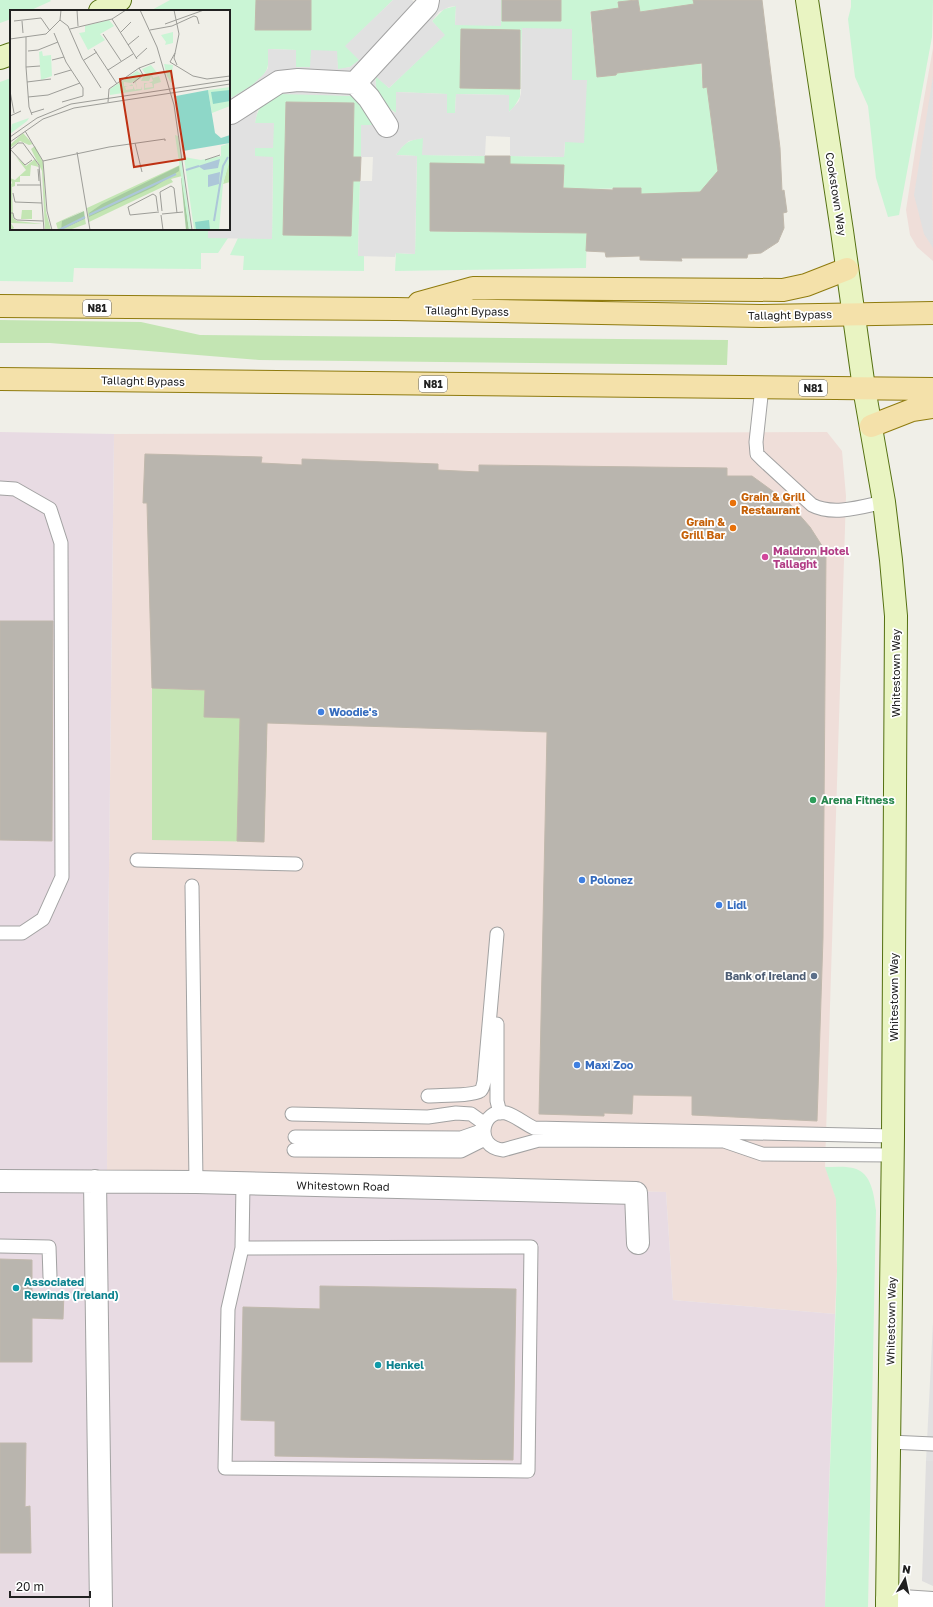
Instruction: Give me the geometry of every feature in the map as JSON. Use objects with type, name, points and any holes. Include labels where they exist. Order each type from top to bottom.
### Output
[{"type":"main road","points":[[396,310],[473,288],[783,290],[806,285],[847,269]]},
{"type":"main road","name":"Tallaght Bypass","points":[[0,306],[396,310],[761,316],[933,313]]},
{"type":"main road","name":"Tallaght Bypass","points":[[0,379],[933,389]]},
{"type":"main road","points":[[871,426],[912,410],[933,407]]},
{"type":"street","points":[[102,10],[120,0]]},
{"type":"street","points":[[355,83],[427,5],[428,0]]},
{"type":"street","name":"Cookstown Way","points":[[806,0],[842,231],[864,388]]},
{"type":"street","points":[[0,58],[10,54]]},
{"type":"street","points":[[231,114],[279,82],[293,80],[355,83],[369,98],[387,126]]},
{"type":"street","name":"Whitestown Way","points":[[864,388],[884,502],[896,616],[893,1146],[887,1604]]},
{"type":"street","name":"Whitestown Road","points":[[0,1181],[196,1182],[636,1193],[638,1243]]},
{"type":"street","points":[[95,1181],[101,1607]]},
{"type":"street","points":[[887,1604],[933,1603]]},
{"type":"lane","points":[[762,388],[756,442],[757,454],[762,459],[812,505],[819,509],[832,511],[884,502]]},
{"type":"lane","points":[[0,488],[15,489],[50,509],[61,543],[62,869],[62,877],[43,919],[22,933],[0,933]]},
{"type":"lane","points":[[137,860],[296,864]]},
{"type":"lane","points":[[192,886],[196,1182]]},
{"type":"lane","points":[[428,1096],[472,1094],[482,1088],[484,1082],[497,934],[497,1101],[500,1112]]},
{"type":"lane","points":[[294,1143],[461,1151],[485,1131],[491,1117],[500,1112],[534,1128],[893,1146]]},
{"type":"lane","points":[[292,1114],[428,1117],[456,1113],[471,1114],[485,1131],[491,1146],[503,1150],[539,1140],[724,1141],[762,1154],[893,1146]]},
{"type":"lane","points":[[242,1248],[530,1247],[528,1471],[225,1468],[228,1309],[242,1248],[243,1183]]},
{"type":"lane","points":[[0,1246],[49,1247],[50,1277]]},
{"type":"lane","points":[[890,1442],[933,1444]]},
{"type":"shaded area","points":[[393,0],[412,0],[415,3],[415,0],[501,0],[501,26],[455,25],[456,6],[449,7],[439,12],[432,21],[445,35],[389,88],[375,76],[376,88],[384,103],[396,113],[396,92],[447,94],[447,113],[455,113],[456,94],[509,95],[509,112],[519,101],[521,93],[522,28],[572,29],[572,80],[587,80],[584,143],[565,142],[564,157],[510,156],[510,137],[486,136],[485,156],[422,155],[423,138],[409,141],[396,155],[417,156],[415,254],[396,253],[395,257],[358,256],[360,181],[372,181],[373,157],[361,157],[361,125],[373,125],[357,99],[353,96],[278,94],[263,103],[258,109],[255,123],[274,123],[273,148],[255,148],[255,156],[273,157],[272,239],[208,238],[208,230],[230,230],[230,98],[251,86],[264,74],[268,68],[268,49],[296,50],[296,67],[310,67],[311,50],[337,51],[338,69],[350,67],[359,60],[345,46]]},
{"type":"shaded area","points":[[933,48],[933,261],[917,247],[910,235],[906,210]]},
{"type":"shaded area","points":[[933,76],[933,248],[924,234],[914,195]]},
{"type":"shaded area","points":[[0,432],[114,434],[107,1180],[666,1192],[673,1300],[835,1314],[825,1607],[0,1607]]},
{"type":"shaded area","points":[[827,432],[842,451],[846,496],[825,1166],[837,1201],[837,1271],[835,1314],[673,1300],[666,1192],[107,1180],[114,434]]},
{"type":"shaded area","points":[[933,1322],[933,1461],[926,1461]]},
{"type":"shaded area","points":[[926,1461],[933,1461],[933,1586],[922,1581]]},
{"type":"green space","points":[[0,0],[51,1],[31,10],[10,10],[10,19],[0,23]]},
{"type":"green space","points":[[170,0],[393,0],[346,46],[360,60],[350,67],[338,70],[336,51],[310,67],[296,67],[296,50],[268,49],[268,65],[264,74],[251,87],[230,99],[230,10],[152,10]]},
{"type":"green space","points":[[501,0],[636,0],[619,8],[590,12],[597,77],[616,75],[617,72],[663,68],[700,57],[703,87],[707,87],[716,155],[723,169],[697,196],[683,193],[641,194],[641,188],[588,189],[586,268],[395,271],[396,253],[415,254],[417,156],[396,155],[407,143],[418,139],[423,138],[423,155],[485,156],[485,164],[430,164],[430,231],[563,233],[564,165],[510,164],[510,156],[564,157],[565,142],[587,81],[572,80],[522,28],[520,97],[509,112],[509,95],[456,94],[455,113],[446,113],[446,94],[396,92],[396,113],[380,98],[376,87],[376,76],[389,88],[444,35],[432,21],[444,9],[456,6],[455,25]]},
{"type":"green space","points":[[638,0],[693,0],[696,13],[658,9],[640,12]]},
{"type":"green space","points":[[851,0],[933,0],[932,37],[899,215],[888,217],[876,178],[868,106],[855,77],[848,19]]},
{"type":"green space","points":[[10,78],[10,230],[208,230],[208,238],[228,238],[218,253],[201,253],[201,269],[74,268],[73,282],[0,281],[0,82]]},
{"type":"green space","points":[[285,93],[353,96],[357,99],[373,125],[361,125],[361,157],[353,157],[354,104],[286,102],[283,234],[351,236],[353,181],[360,181],[358,256],[364,256],[364,271],[243,270],[244,256],[230,255],[238,238],[272,238],[273,157],[255,157],[255,148],[273,148],[255,123],[258,111],[264,102],[273,96]]},
{"type":"green space","points":[[0,320],[141,322],[200,335],[728,340],[727,365],[259,360],[50,343],[0,343]]},
{"type":"green space","points":[[152,688],[268,693],[264,842],[152,840]]},
{"type":"green space","points":[[825,1167],[853,1168],[864,1174],[871,1185],[876,1210],[868,1607],[825,1607],[837,1271],[836,1199]]},
{"type":"building","points":[[256,0],[311,0],[311,30],[255,30]]},
{"type":"building","points":[[502,0],[561,0],[561,21],[502,21]]},
{"type":"building","points":[[638,0],[640,12],[694,4],[693,0],[762,0],[780,148],[782,191],[784,190],[787,212],[783,213],[784,228],[778,242],[761,253],[748,254],[747,258],[681,258],[682,261],[640,260],[640,256],[606,257],[605,252],[586,251],[587,233],[430,231],[430,163],[485,164],[485,156],[510,156],[510,164],[564,165],[563,188],[613,190],[613,188],[641,188],[641,194],[700,192],[718,171],[707,87],[703,88],[702,63],[617,73],[616,75],[597,77],[591,12],[619,8],[618,2]]},
{"type":"building","points":[[461,29],[520,30],[520,89],[460,88]]},
{"type":"building","points":[[286,102],[354,103],[353,157],[361,157],[360,181],[353,181],[351,236],[283,235]]},
{"type":"building","points":[[145,454],[262,457],[261,463],[302,465],[302,459],[438,464],[438,470],[479,472],[479,465],[727,468],[727,476],[752,476],[789,503],[810,527],[826,552],[823,938],[817,1121],[692,1115],[692,1096],[633,1095],[632,1114],[604,1113],[604,1116],[539,1114],[547,732],[267,723],[264,842],[237,841],[240,718],[204,717],[205,690],[152,688],[147,503],[143,503]]},
{"type":"building","points":[[0,621],[53,621],[52,841],[0,840]]},
{"type":"building","points":[[0,1259],[32,1260],[32,1292],[64,1293],[63,1319],[32,1318],[32,1362],[0,1362]]},
{"type":"building","name":"Henkel","points":[[320,1286],[516,1289],[513,1460],[275,1456],[275,1421],[241,1420],[243,1307],[320,1309]]},
{"type":"building","points":[[0,1443],[26,1443],[25,1507],[30,1506],[31,1553],[0,1553]]},
{"type":"place","name":"Grain & Grill Restaurant","points":[[733,503]]},
{"type":"place","name":"Grain & Grill Bar","points":[[733,528]]},
{"type":"place","name":"Maldron Hotel Tallaght","points":[[765,557]]},
{"type":"place","name":"Woodie's","points":[[321,712]]},
{"type":"place","name":"Arena Fitness","points":[[813,800]]},
{"type":"place","name":"Polonez","points":[[582,880]]},
{"type":"place","name":"Lidl","points":[[719,905]]},
{"type":"place","name":"Bank of Ireland","points":[[814,976]]},
{"type":"place","name":"Maxi Zoo","points":[[577,1065]]},
{"type":"place","name":"Associated Rewinds (Ireland)","points":[[16,1288]]},
{"type":"place","name":"Henkel","points":[[378,1365]]}]
